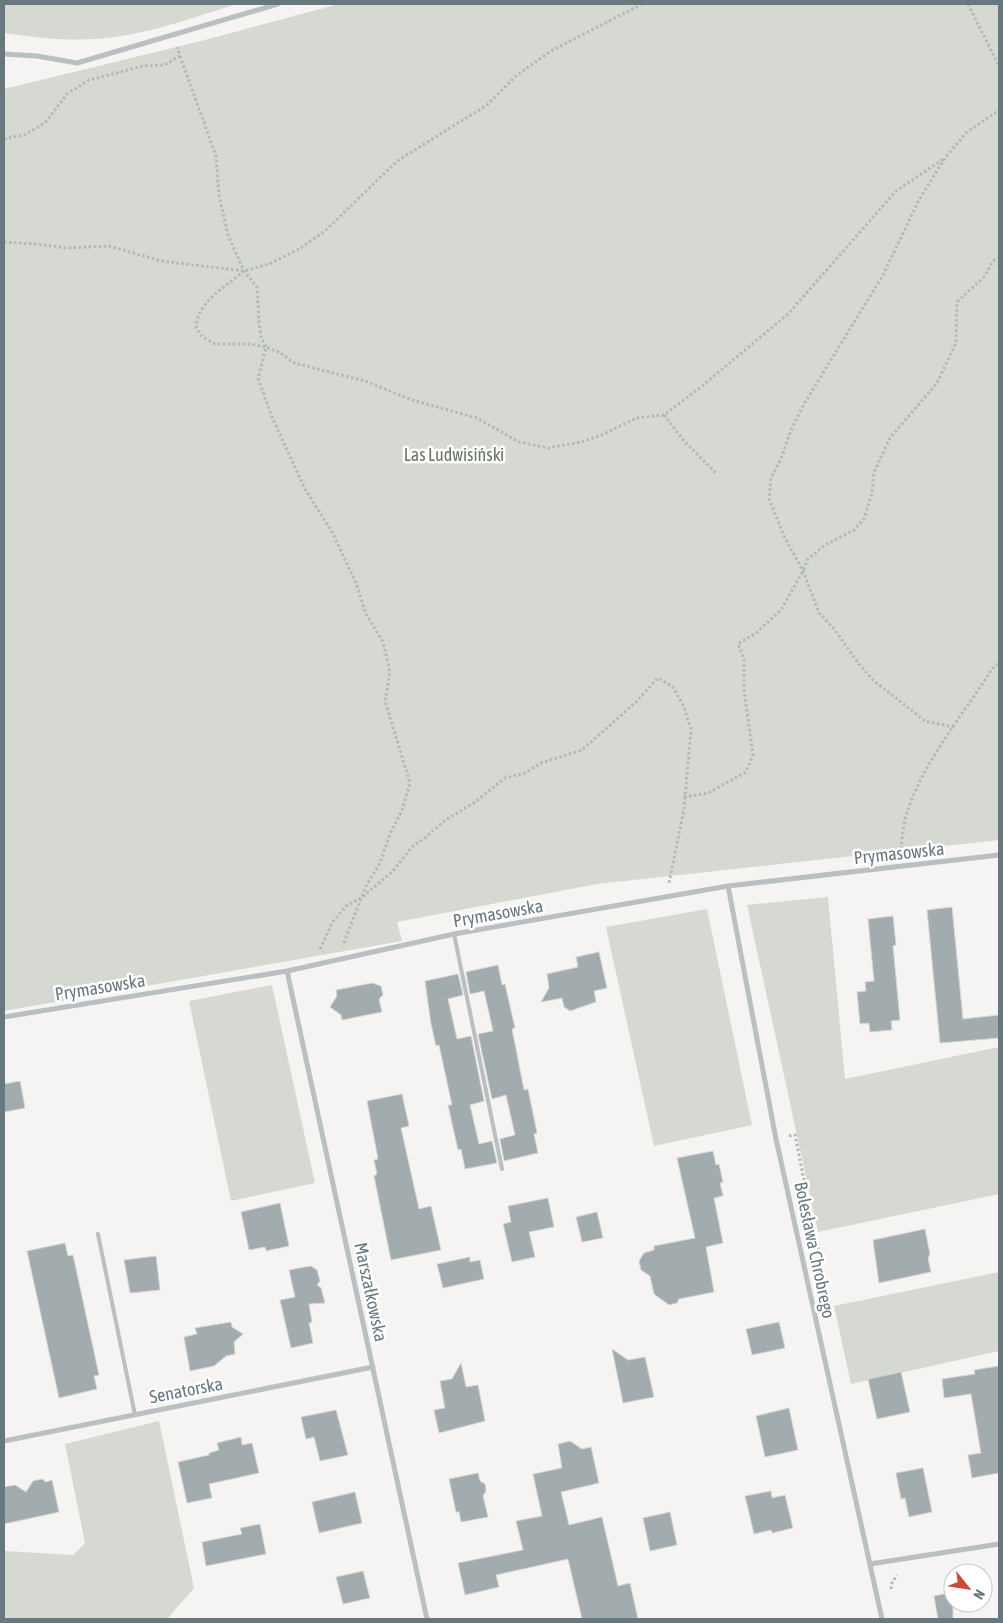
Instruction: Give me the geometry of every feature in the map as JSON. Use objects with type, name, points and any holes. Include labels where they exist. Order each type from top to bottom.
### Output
[{"type":"street","points":[[4,54],[37,56],[77,63],[278,4]]},
{"type":"street","name":"Prymasowska","points":[[4,1017],[287,971],[454,934],[728,886],[999,855]]},
{"type":"street","name":"Bolesława Chrobrego","points":[[728,886],[776,1139],[882,1619]]},
{"type":"street","name":"Marszałkowska","points":[[287,971],[427,1619]]},
{"type":"street","name":"Senatorska","points":[[4,1442],[373,1367]]},
{"type":"street","points":[[870,1564],[999,1544]]},
{"type":"lane","points":[[454,934],[502,1169]]},
{"type":"lane","points":[[98,1234],[135,1415]]},
{"type":"path","points":[[4,242],[67,248],[109,246],[162,261],[244,271],[269,264],[299,249],[325,231],[397,162],[487,105],[517,75],[551,50],[642,4]]},
{"type":"path","points":[[968,4],[999,66]]},
{"type":"path","points":[[173,34],[216,156],[219,194],[228,234],[244,271],[256,287],[260,329],[266,347],[258,378],[272,416],[305,488],[332,532],[356,583],[366,614],[383,642],[390,672],[386,700],[410,784],[402,810],[390,834],[380,863],[361,898],[339,960]]},
{"type":"path","points":[[4,139],[24,135],[45,123],[67,94],[89,80],[143,66],[164,65],[180,56]]},
{"type":"path","points":[[954,727],[926,721],[873,680],[858,663],[835,630],[819,613],[803,571],[784,536],[769,499],[771,478],[804,404],[883,275],[919,200],[945,158],[967,132],[999,110]]},
{"type":"path","points":[[244,271],[228,286],[215,293],[203,308],[196,321],[196,328],[203,337],[215,344],[250,344],[266,347],[281,353],[294,362],[365,381],[412,400],[477,418],[519,442],[548,448],[602,435],[636,418],[664,415],[701,387],[788,314],[896,190],[945,158]]},
{"type":"path","points":[[684,797],[708,793],[746,772],[753,755],[744,690],[744,659],[738,644],[756,633],[780,610],[808,559],[825,545],[854,530],[864,519],[872,493],[874,472],[890,438],[937,383],[956,343],[958,302],[984,277],[993,261],[999,258]]},
{"type":"path","points":[[664,415],[684,441],[717,474]]},
{"type":"path","points":[[898,867],[907,813],[935,756],[992,669],[999,663]]},
{"type":"path","points":[[316,964],[323,940],[332,923],[346,906],[361,898],[392,872],[412,847],[444,821],[476,802],[505,778],[525,773],[541,763],[582,750],[634,703],[658,678],[673,687],[684,706],[691,729],[684,797],[666,898]]},
{"type":"path","points":[[892,1595],[892,1583],[901,1572]]},
{"type":"green space","points":[[4,4],[237,4],[184,21],[129,35],[70,39],[4,33]]},
{"type":"green space","name":"Las Ludwisiński","points":[[339,4],[999,4],[999,840],[597,884],[397,922],[402,941],[4,1011],[4,89],[201,41]]},
{"type":"green space","points":[[828,897],[845,1079],[999,1047],[999,1194],[818,1232],[747,905]]},
{"type":"green space","points":[[707,909],[752,1125],[654,1146],[606,927]]},
{"type":"green space","points":[[272,985],[315,1183],[231,1201],[189,1001]]},
{"type":"green space","points":[[999,1272],[999,1351],[851,1384],[834,1306]]},
{"type":"green space","points":[[159,1421],[194,1588],[167,1619],[4,1619],[4,1551],[73,1555],[85,1543],[65,1444]]},
{"type":"building","points":[[952,907],[963,1019],[999,1015],[999,1038],[940,1043],[927,910]]},
{"type":"building","points":[[893,916],[896,945],[893,946],[900,1020],[891,1021],[892,1030],[870,1032],[869,1023],[860,1024],[857,992],[866,991],[865,982],[874,981],[868,919]]},
{"type":"building","points":[[599,952],[607,988],[594,991],[596,1002],[570,1011],[564,1007],[562,998],[541,1002],[549,988],[547,974],[578,967],[576,957]]},
{"type":"building","points":[[498,965],[502,985],[505,984],[515,1028],[512,1029],[524,1090],[528,1089],[537,1133],[534,1134],[538,1153],[504,1161],[500,1139],[515,1135],[506,1095],[492,1099],[478,1034],[493,1031],[484,991],[470,994],[466,972]]},
{"type":"building","points":[[458,974],[463,995],[448,999],[457,1039],[471,1036],[484,1101],[470,1105],[479,1144],[492,1141],[497,1163],[465,1169],[461,1149],[458,1150],[448,1105],[452,1105],[439,1045],[436,1046],[431,1024],[425,981]]},
{"type":"building","points":[[372,983],[381,986],[383,995],[379,999],[382,1012],[342,1020],[341,1015],[330,1007],[337,996],[336,990]]},
{"type":"building","points":[[20,1081],[25,1108],[4,1112],[4,1084]]},
{"type":"building","points":[[402,1094],[409,1126],[401,1128],[419,1209],[431,1206],[441,1250],[391,1260],[374,1176],[377,1174],[374,1160],[378,1159],[367,1101]]},
{"type":"building","points":[[713,1151],[716,1165],[719,1164],[723,1182],[720,1183],[723,1196],[714,1198],[723,1243],[706,1247],[714,1292],[679,1299],[677,1303],[669,1305],[654,1294],[650,1276],[641,1270],[639,1261],[644,1253],[654,1250],[654,1246],[695,1238],[677,1158]]},
{"type":"building","points":[[548,1198],[554,1227],[529,1232],[535,1257],[512,1262],[503,1224],[511,1222],[508,1206]]},
{"type":"building","points":[[280,1203],[289,1246],[266,1251],[265,1247],[249,1250],[241,1212]]},
{"type":"building","points":[[597,1212],[603,1238],[582,1242],[576,1217]]},
{"type":"building","points":[[925,1229],[931,1272],[879,1283],[873,1240]]},
{"type":"building","points":[[65,1243],[68,1256],[73,1255],[99,1375],[94,1376],[97,1389],[59,1398],[27,1251]]},
{"type":"building","points":[[156,1256],[160,1290],[130,1293],[124,1260]]},
{"type":"building","points":[[470,1257],[470,1262],[480,1260],[484,1279],[443,1288],[437,1264]]},
{"type":"building","points":[[311,1266],[317,1270],[320,1281],[317,1285],[321,1288],[325,1303],[309,1304],[312,1322],[309,1323],[313,1343],[291,1348],[280,1300],[295,1297],[289,1270]]},
{"type":"building","points":[[231,1322],[232,1327],[243,1334],[234,1342],[235,1354],[226,1356],[214,1366],[190,1371],[184,1337],[197,1334],[195,1328]]},
{"type":"building","points":[[779,1322],[785,1348],[752,1355],[746,1329]]},
{"type":"building","points":[[612,1349],[628,1360],[645,1357],[654,1397],[623,1403]]},
{"type":"building","points":[[461,1363],[466,1387],[478,1385],[485,1421],[439,1433],[434,1410],[445,1408],[440,1381],[452,1379]]},
{"type":"building","points":[[999,1366],[999,1473],[972,1478],[968,1455],[981,1453],[971,1394],[944,1398],[942,1379],[975,1374],[974,1370]]},
{"type":"building","points":[[901,1372],[910,1412],[877,1419],[868,1379]]},
{"type":"building","points":[[789,1408],[798,1450],[765,1457],[756,1416]]},
{"type":"building","points":[[336,1410],[348,1455],[320,1461],[314,1437],[306,1439],[301,1417]]},
{"type":"building","points":[[241,1437],[242,1445],[252,1443],[259,1473],[209,1484],[212,1498],[187,1503],[178,1462],[209,1455],[209,1453],[219,1450],[217,1443]]},
{"type":"building","points":[[570,1441],[582,1449],[591,1447],[599,1483],[561,1492],[569,1525],[602,1517],[618,1586],[630,1583],[638,1619],[582,1619],[568,1559],[496,1575],[499,1587],[465,1595],[458,1563],[523,1550],[516,1521],[542,1516],[533,1474],[562,1468],[558,1444]]},
{"type":"building","points":[[923,1468],[932,1512],[909,1517],[905,1498],[901,1499],[896,1473]]},
{"type":"building","points":[[478,1473],[480,1481],[485,1484],[486,1491],[483,1496],[488,1517],[461,1522],[459,1512],[456,1512],[449,1479]]},
{"type":"building","points":[[42,1479],[46,1482],[52,1480],[59,1512],[4,1524],[4,1487],[15,1485],[26,1492],[33,1481]]},
{"type":"building","points":[[771,1491],[772,1498],[785,1495],[793,1528],[772,1533],[771,1530],[754,1534],[745,1496]]},
{"type":"building","points":[[355,1492],[362,1523],[319,1533],[312,1502]]},
{"type":"building","points":[[670,1512],[677,1545],[650,1551],[643,1518]]},
{"type":"building","points":[[260,1524],[266,1554],[206,1566],[202,1542],[242,1534],[240,1528]]},
{"type":"building","points":[[363,1571],[370,1598],[343,1604],[336,1577]]},
{"type":"building","points":[[943,1594],[943,1613],[953,1613],[953,1619],[938,1619],[934,1596]]}]
